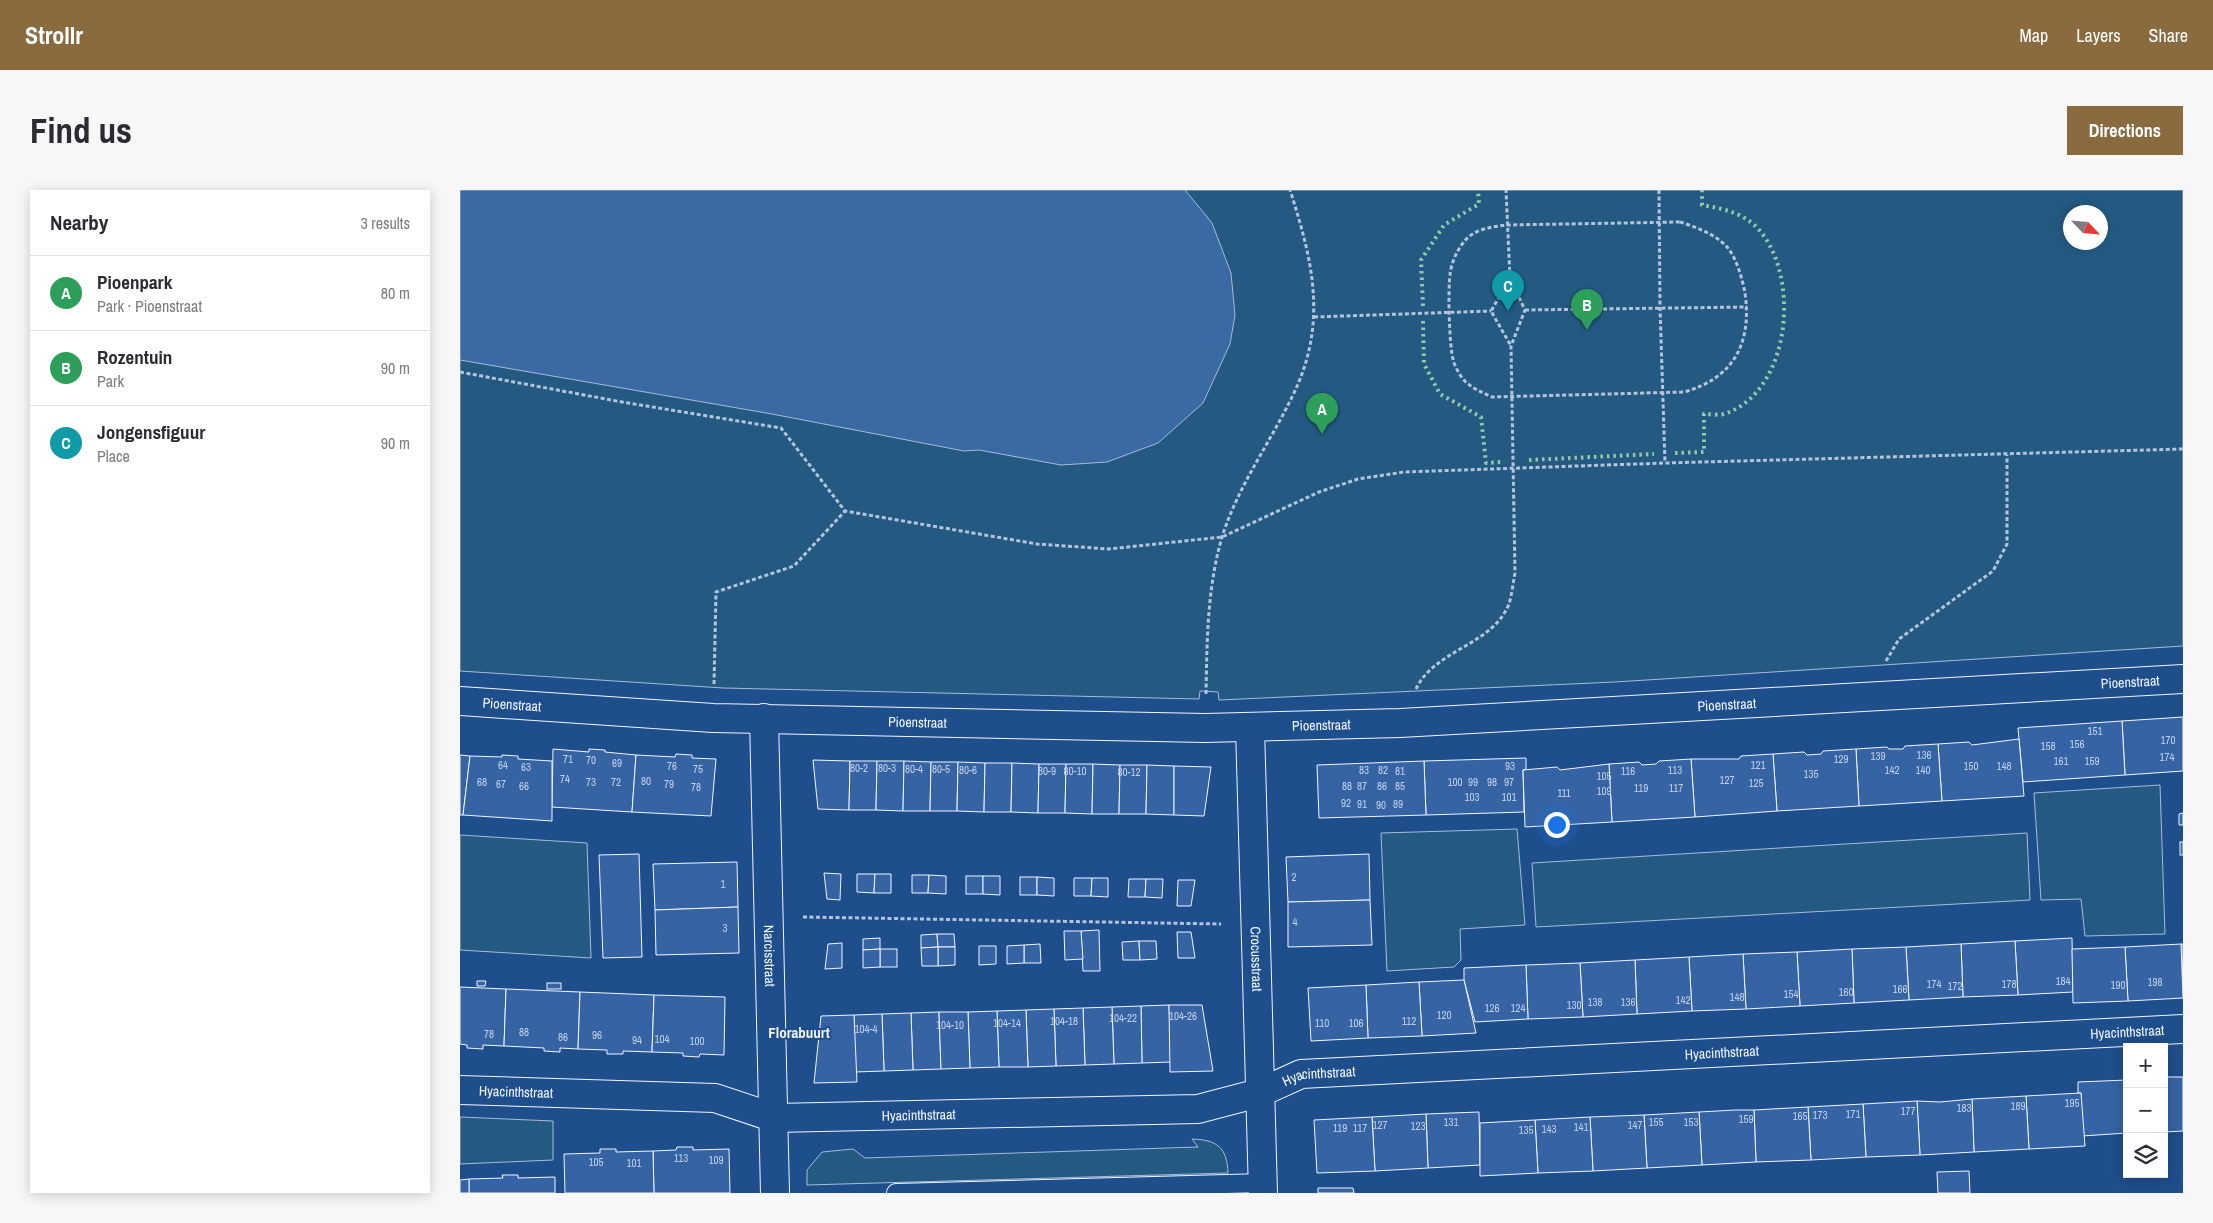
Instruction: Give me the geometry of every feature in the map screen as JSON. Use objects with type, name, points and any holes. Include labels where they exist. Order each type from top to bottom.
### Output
[{"type":"street","name":"Pioenstraat","points":[[460,702],[713,718],[1205,728],[1400,723],[2183,679]]},
{"type":"street","name":"Narcisstraat","points":[[764,718],[775,1118],[775,1193]]},
{"type":"street","name":"Crocusstraat","points":[[1250,727],[1254,924],[1263,1188]]},
{"type":"street","name":"Hyacinthstraat","points":[[460,1090],[715,1098],[775,1118],[1198,1109],[1259,1093],[1301,1074],[2183,1029]]},
{"type":"lane","points":[[896,1193],[1263,1188]]},
{"type":"path","points":[[1205,728],[1208,600],[1222,537],[1241,489],[1293,395],[1306,364],[1314,317],[1313,275],[1308,250],[1290,190]]},
{"type":"path","points":[[1400,723],[1418,684],[1438,664],[1482,636],[1497,623],[1509,603],[1515,573],[1511,346],[1525,310],[1510,278],[1506,190]]},
{"type":"path","points":[[1659,190],[1660,307],[1665,463]]},
{"type":"path","points":[[1680,222],[1710,234],[1727,247],[1742,279],[1747,307],[1745,335],[1738,355],[1722,374],[1701,387],[1663,393],[1511,396],[1492,396],[1473,388],[1462,378],[1453,361],[1450,276],[1453,261],[1463,243],[1473,234],[1489,227],[1507,225],[1659,223],[1680,222]]},
{"type":"path","points":[[1491,311],[1510,278]]},
{"type":"path","points":[[1525,310],[1747,307]]},
{"type":"path","points":[[1314,317],[1491,311]]},
{"type":"path","points":[[1491,311],[1511,346]]},
{"type":"path","points":[[460,372],[622,402],[781,428],[845,511],[1037,544],[1109,549],[1222,537],[1319,492],[1358,478],[1404,472],[2183,449]]},
{"type":"path","points":[[1885,696],[1886,661],[1899,639],[1993,571],[2007,544],[2008,455]]},
{"type":"path","points":[[713,718],[716,592],[794,566],[845,511]]},
{"type":"path","points":[[770,916],[1254,924]]},
{"type":"shaded area","points":[[460,190],[2183,190],[2183,646],[1615,682],[1219,700],[1218,692],[1200,691],[1199,699],[723,688],[460,671]]},
{"type":"shaded area","points":[[460,190],[1185,190],[1212,223],[1231,273],[1235,315],[1230,344],[1203,403],[1158,443],[1107,462],[1061,465],[979,450],[964,451],[772,414],[460,360]]},
{"type":"shaded area","points":[[2160,785],[2165,934],[2085,936],[2081,899],[2041,900],[2034,793]]},
{"type":"shaded area","points":[[1517,829],[1525,925],[1460,929],[1461,960],[1454,967],[1387,971],[1381,833]]},
{"type":"shaded area","points":[[2027,833],[2030,900],[1536,927],[1532,863]]},
{"type":"shaded area","points":[[460,835],[587,843],[591,958],[460,950]]},
{"type":"shaded area","points":[[460,1117],[553,1121],[553,1160],[460,1164]]},
{"type":"shaded area","points":[[1192,1139],[1208,1141],[1219,1147],[1223,1151],[1228,1173],[807,1185],[807,1170],[822,1152],[853,1149],[865,1158],[1198,1147]]},
{"type":"building","points":[[2183,717],[2183,771],[2125,775],[2122,721]]},
{"type":"building","points":[[2122,721],[2125,775],[2023,782],[2018,728]]},
{"type":"building","points":[[2019,739],[2024,796],[1942,801],[1938,744],[1969,742],[1972,745]]},
{"type":"building","points":[[1938,744],[1942,801],[1859,806],[1856,749],[1887,747],[1889,749],[1903,749],[1905,746]]},
{"type":"building","points":[[553,749],[589,752],[589,749],[605,750],[605,752],[636,755],[632,812],[552,807]]},
{"type":"building","points":[[1856,749],[1859,806],[1777,811],[1773,754],[1804,752],[1807,755],[1821,754],[1823,751]]},
{"type":"building","points":[[676,754],[692,755],[692,758],[716,759],[711,816],[632,812],[636,755],[675,757]]},
{"type":"building","points":[[1773,754],[1777,811],[1695,817],[1691,759],[1739,759],[1741,756]]},
{"type":"building","points":[[460,755],[470,756],[463,815],[460,815]]},
{"type":"building","points":[[502,755],[518,756],[518,759],[552,761],[552,821],[463,815],[470,756],[502,757]]},
{"type":"building","points":[[1526,758],[1526,769],[1523,770],[1524,812],[1426,815],[1424,761]]},
{"type":"building","points":[[1691,759],[1695,817],[1612,822],[1609,764],[1639,762],[1642,765],[1656,764],[1659,761]]},
{"type":"building","points":[[813,760],[850,761],[849,810],[818,809]]},
{"type":"building","points":[[850,761],[877,761],[876,810],[849,810]]},
{"type":"building","points":[[877,761],[904,761],[903,811],[876,810]]},
{"type":"building","points":[[904,761],[931,762],[930,811],[903,811]]},
{"type":"building","points":[[1424,761],[1426,815],[1319,818],[1317,765]]},
{"type":"building","points":[[931,762],[958,762],[957,811],[930,811]]},
{"type":"building","points":[[958,762],[985,763],[984,812],[957,811]]},
{"type":"building","points":[[985,763],[1012,763],[1011,812],[984,812]]},
{"type":"building","points":[[1012,763],[1039,764],[1038,813],[1011,812]]},
{"type":"building","points":[[1039,764],[1066,764],[1065,813],[1038,813]]},
{"type":"building","points":[[1066,764],[1093,764],[1092,814],[1065,813]]},
{"type":"building","points":[[1093,764],[1120,765],[1119,814],[1092,814]]},
{"type":"building","points":[[1609,764],[1612,822],[1525,827],[1523,770],[1557,767],[1560,770]]},
{"type":"building","points":[[1120,765],[1147,765],[1146,814],[1119,814]]},
{"type":"building","points":[[1147,765],[1174,766],[1174,815],[1146,814]]},
{"type":"building","points":[[1174,766],[1211,767],[1204,816],[1174,815]]},
{"type":"building","points":[[2183,813],[2183,825],[2179,825],[2179,814]]},
{"type":"building","points":[[2180,842],[2183,842],[2183,855],[2180,855]]},
{"type":"building","points":[[639,854],[642,957],[603,958],[599,855]]},
{"type":"building","points":[[1369,854],[1370,900],[1288,902],[1286,857]]},
{"type":"building","points":[[737,862],[738,907],[655,910],[653,864]]},
{"type":"building","points":[[824,873],[841,874],[840,900],[827,899]]},
{"type":"building","points":[[857,874],[875,874],[874,893],[857,892]]},
{"type":"building","points":[[875,874],[891,874],[891,893],[874,893]]},
{"type":"building","points":[[912,875],[929,875],[928,893],[912,893]]},
{"type":"building","points":[[929,875],[946,876],[946,894],[928,893]]},
{"type":"building","points":[[966,876],[983,876],[983,894],[966,894]]},
{"type":"building","points":[[983,876],[1000,876],[1000,895],[983,894]]},
{"type":"building","points":[[1020,877],[1037,877],[1037,895],[1020,895]]},
{"type":"building","points":[[1037,877],[1054,878],[1054,896],[1037,895]]},
{"type":"building","points":[[1074,878],[1092,878],[1091,896],[1074,896]]},
{"type":"building","points":[[1092,878],[1108,878],[1108,897],[1091,896]]},
{"type":"building","points":[[1129,879],[1146,879],[1145,897],[1128,897]]},
{"type":"building","points":[[1146,879],[1163,879],[1162,898],[1145,897]]},
{"type":"building","points":[[1178,880],[1195,880],[1191,906],[1177,906]]},
{"type":"building","points":[[1370,900],[1372,945],[1288,947],[1288,902]]},
{"type":"building","points":[[738,907],[739,953],[656,955],[655,910]]},
{"type":"building","points":[[1099,930],[1100,971],[1083,971],[1081,931]]},
{"type":"building","points":[[1064,931],[1081,931],[1083,959],[1065,960]]},
{"type":"building","points":[[1177,932],[1191,932],[1195,958],[1178,958]]},
{"type":"building","points":[[937,934],[938,947],[921,948],[921,935]]},
{"type":"building","points":[[937,934],[954,934],[955,947],[938,947]]},
{"type":"building","points":[[880,938],[880,949],[863,950],[863,939]]},
{"type":"building","points":[[2072,938],[2073,992],[2018,995],[2015,941]]},
{"type":"building","points":[[1139,941],[1140,960],[1123,960],[1122,942]]},
{"type":"building","points":[[1139,941],[1156,941],[1157,959],[1140,960]]},
{"type":"building","points":[[2015,941],[2018,995],[1963,997],[1961,944]]},
{"type":"building","points":[[842,943],[842,968],[825,969],[828,944]]},
{"type":"building","points":[[1040,944],[1041,963],[1024,963],[1024,945]]},
{"type":"building","points":[[1961,944],[1963,997],[1909,1000],[1906,947]]},
{"type":"building","points":[[2181,944],[2183,944],[2183,984]]},
{"type":"building","points":[[2181,944],[2183,998],[2128,1001],[2125,947]]},
{"type":"building","points":[[1024,945],[1024,963],[1007,964],[1007,946]]},
{"type":"building","points":[[979,946],[996,946],[996,964],[979,965]]},
{"type":"building","points":[[938,947],[955,947],[955,965],[938,966]]},
{"type":"building","points":[[938,947],[938,966],[922,966],[921,948]]},
{"type":"building","points":[[1906,947],[1909,1000],[1854,1003],[1852,949]]},
{"type":"building","points":[[2125,947],[2128,1001],[2073,1003],[2072,949]]},
{"type":"building","points":[[880,949],[897,949],[897,967],[880,967]]},
{"type":"building","points":[[880,949],[880,967],[863,968],[863,950]]},
{"type":"building","points":[[1852,949],[1854,1003],[1800,1006],[1797,952]]},
{"type":"building","points":[[1797,952],[1800,1006],[1746,1009],[1743,954]]},
{"type":"building","points":[[1743,954],[1746,1009],[1692,1011],[1689,957]]},
{"type":"building","points":[[1689,957],[1692,1011],[1637,1014],[1635,960]]},
{"type":"building","points":[[1635,960],[1637,1014],[1583,1017],[1580,963]]},
{"type":"building","points":[[1580,963],[1583,1017],[1528,1019],[1526,965]]},
{"type":"building","points":[[1526,965],[1528,1019],[1475,1022],[1464,980],[1464,968]]},
{"type":"building","points":[[1464,980],[1476,1033],[1422,1036],[1419,982]]},
{"type":"building","points":[[477,981],[486,981],[485,986],[477,986]]},
{"type":"building","points":[[1419,982],[1422,1036],[1368,1038],[1366,985]]},
{"type":"building","points":[[547,983],[561,983],[561,989],[547,989]]},
{"type":"building","points":[[1366,985],[1368,1038],[1311,1041],[1308,988]]},
{"type":"building","points":[[460,987],[506,989],[504,1046],[483,1045],[483,1049],[467,1048],[467,1045],[460,1044]]},
{"type":"building","points":[[506,989],[580,992],[578,1049],[560,1048],[560,1052],[544,1051],[544,1048],[504,1046]]},
{"type":"building","points":[[580,992],[654,995],[652,1052],[623,1051],[623,1054],[607,1054],[607,1050],[578,1049]]},
{"type":"building","points":[[654,995],[725,997],[724,1055],[700,1054],[699,1057],[683,1056],[683,1053],[652,1052]]},
{"type":"building","points":[[1169,1005],[1171,1062],[1142,1063],[1141,1006]]},
{"type":"building","points":[[1169,1005],[1202,1005],[1213,1071],[1170,1072]]},
{"type":"building","points":[[1141,1006],[1142,1063],[1114,1064],[1112,1007]]},
{"type":"building","points":[[1112,1007],[1114,1064],[1085,1065],[1083,1008]]},
{"type":"building","points":[[1083,1008],[1085,1065],[1056,1066],[1054,1009]]},
{"type":"building","points":[[1054,1009],[1056,1066],[1028,1067],[1026,1010]]},
{"type":"building","points":[[1026,1010],[1028,1067],[999,1067],[997,1011]]},
{"type":"building","points":[[997,1011],[999,1067],[970,1068],[968,1012]]},
{"type":"building","points":[[939,1012],[941,1069],[913,1070],[911,1013]]},
{"type":"building","points":[[939,1012],[968,1012],[970,1068],[941,1069]]},
{"type":"building","points":[[911,1013],[913,1070],[884,1071],[882,1014]]},
{"type":"building","points":[[882,1014],[884,1071],[855,1072],[854,1015]]},
{"type":"building","points":[[854,1015],[857,1082],[814,1083],[821,1016]]},
{"type":"building","points":[[2168,1077],[2183,1077],[2183,1131],[2168,1132]]},
{"type":"building","points":[[2123,1080],[2123,1133],[2082,1136],[2081,1093],[2078,1093],[2078,1082]]},
{"type":"building","points":[[2081,1093],[2085,1146],[2029,1149],[2026,1096]]},
{"type":"building","points":[[2026,1096],[2029,1149],[1974,1152],[1972,1099]]},
{"type":"building","points":[[1972,1099],[1974,1152],[1920,1155],[1917,1101],[1940,1102]]},
{"type":"building","points":[[1917,1101],[1920,1155],[1866,1157],[1863,1104]]},
{"type":"building","points":[[1863,1104],[1866,1157],[1811,1160],[1808,1107]]},
{"type":"building","points":[[1808,1107],[1811,1160],[1756,1162],[1754,1110]]},
{"type":"building","points":[[1754,1110],[1756,1162],[1702,1165],[1699,1112]]},
{"type":"building","points":[[1479,1112],[1480,1165],[1428,1168],[1426,1114]]},
{"type":"building","points":[[1699,1112],[1702,1165],[1647,1168],[1644,1115]]},
{"type":"building","points":[[1426,1114],[1428,1168],[1375,1171],[1372,1117]]},
{"type":"building","points":[[1644,1115],[1647,1168],[1593,1171],[1590,1117]]},
{"type":"building","points":[[1372,1117],[1375,1171],[1317,1173],[1314,1120]]},
{"type":"building","points":[[1590,1117],[1593,1171],[1538,1173],[1535,1120]]},
{"type":"building","points":[[1535,1120],[1538,1173],[1480,1176],[1480,1123]]},
{"type":"building","points":[[677,1147],[693,1147],[693,1150],[729,1149],[730,1193],[654,1193],[653,1151],[676,1150]]},
{"type":"building","points":[[600,1149],[616,1149],[616,1152],[653,1151],[654,1193],[565,1193],[564,1154],[600,1153]]},
{"type":"building","points":[[1969,1171],[1970,1193],[1938,1193],[1937,1172]]},
{"type":"building","points":[[502,1175],[518,1175],[518,1178],[555,1177],[555,1193],[469,1193],[469,1179],[503,1178]]},
{"type":"building","points":[[469,1179],[469,1193],[460,1193],[460,1180]]},
{"type":"building","points":[[1318,1188],[1353,1188],[1354,1193],[1318,1193]]},
{"type":"hedge","points":[[1423,306],[1421,260],[1444,225],[1479,204],[1478,190]]},
{"type":"hedge","points":[[1675,453],[1704,452],[1704,414],[1725,414],[1748,400],[1765,381],[1776,357],[1782,331],[1784,303],[1781,276],[1773,251],[1760,231],[1748,220],[1726,210],[1702,205],[1702,190]]},
{"type":"hedge","points":[[1423,321],[1424,364],[1440,394],[1481,417],[1486,463],[1501,462]]},
{"type":"hedge","points":[[1529,460],[1654,454]]},
{"type":"place","name":"Jongensfiguur","points":[[1508,311]]},
{"type":"place","name":"Rozentuin","points":[[1587,330]]},
{"type":"place","name":"Pioenpark","points":[[1322,434]]},
{"type":"district","name":"Florabuurt","points":[[799,1032]]}]
